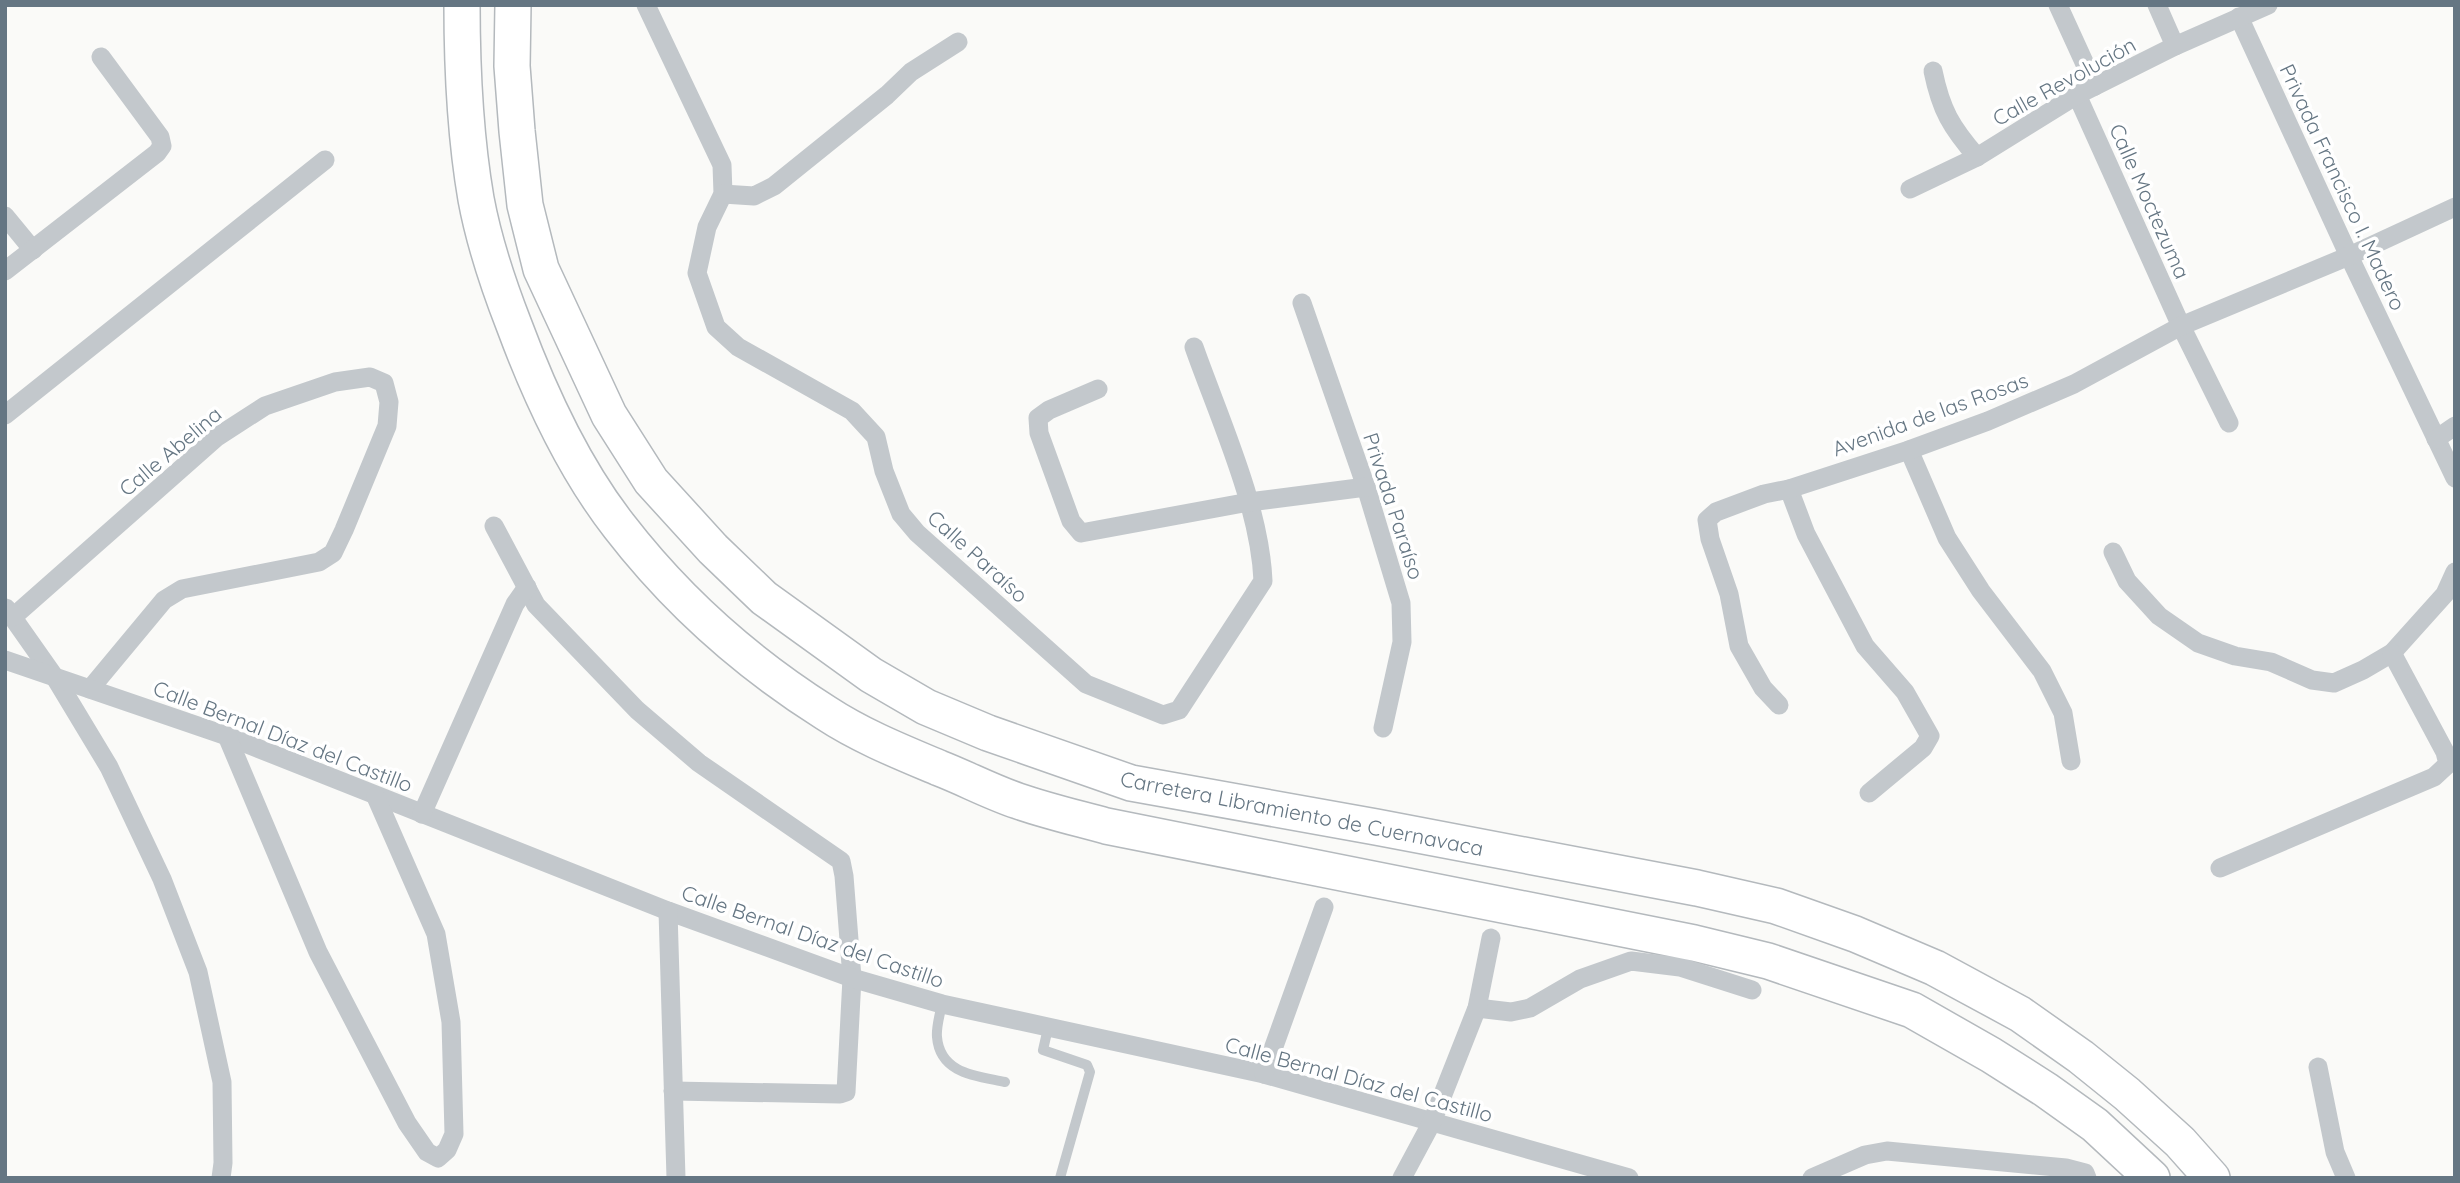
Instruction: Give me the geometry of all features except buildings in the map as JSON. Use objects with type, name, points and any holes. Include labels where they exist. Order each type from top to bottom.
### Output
[{"type":"highway","points":[[462,5],[466,115],[477,201],[498,283],[531,371],[572,454],[618,525],[667,583],[721,635],[771,676],[828,715],[901,752],[1030,804],[1106,826],[1694,943],[1768,961],[1899,1005],[1991,1055],[2046,1090],[2095,1125],[2152,1178]]},
{"type":"highway","name":"Carretera Libramiento de Cuernavaca","points":[[513,5],[512,66],[516,131],[526,205],[541,269],[609,415],[651,481],[713,549],[764,598],[871,675],[926,707],[988,733],[1131,783],[1697,888],[1776,906],[1855,934],[1936,968],[2020,1014],[2127,1094],[2180,1142],[2212,1178]]},
{"type":"street","points":[[646,5],[722,166],[723,194],[754,196],[774,186],[911,72],[958,42]]},
{"type":"street","name":"Calle Moctezuma","points":[[2058,5],[2086,91],[2181,326],[2229,423]]},
{"type":"street","points":[[2157,5],[2175,46],[2268,5]]},
{"type":"street","name":"Privada Francisco I. Madero","points":[[2239,17],[2455,478]]},
{"type":"street","name":"Calle Revolución","points":[[1910,189],[1977,157],[2086,91],[2175,46]]},
{"type":"street","points":[[5,271],[157,153],[162,146],[160,137],[101,57]]},
{"type":"street","points":[[1933,71],[1939,99],[1954,130],[1977,157]]},
{"type":"street","points":[[5,415],[325,160]]},
{"type":"street","name":"Calle Paraíso","points":[[723,194],[707,227],[697,273],[716,327],[738,347],[852,411],[876,438],[884,471],[901,514],[917,533],[1086,684],[1163,715],[1179,710],[1263,581],[1262,562],[1249,502],[1194,347]]},
{"type":"street","name":"Avenida de las Rosas","points":[[1779,705],[1763,688],[1739,646],[1729,594],[1710,539],[1707,520],[1716,512],[1764,494],[1789,489],[1909,450],[1988,421],[2074,384],[2181,326],[2349,256],[2455,207]]},
{"type":"street","points":[[5,216],[33,250]]},
{"type":"street","name":"Privada Paraíso","points":[[1302,303],[1366,487],[1401,603],[1402,642],[1383,728]]},
{"type":"street","name":"Calle Abelina","points":[[9,613],[217,437],[265,406],[335,382],[370,377],[384,383],[389,402],[387,426],[333,553],[319,562],[181,589],[164,600],[90,689]]},
{"type":"street","points":[[1098,390],[1049,410],[1038,418],[1040,433],[1071,521],[1082,533],[1249,502],[1366,487]]},
{"type":"street","points":[[2436,439],[2455,426]]},
{"type":"street","points":[[1909,450],[1947,538],[1987,600],[2042,671],[2063,713],[2071,761]]},
{"type":"street","points":[[1789,489],[1806,534],[1865,646],[1905,692],[1930,736],[1923,748],[1868,793]]},
{"type":"street","points":[[494,526],[536,606],[637,710],[699,763],[841,861],[852,978],[846,1092],[673,1091]]},
{"type":"street","points":[[2113,552],[2127,581],[2159,616],[2198,643],[2235,656],[2271,662],[2312,680],[2334,683],[2392,653],[2445,594],[2455,572]]},
{"type":"street","points":[[422,814],[514,604],[527,587]]},
{"type":"street","points":[[9,613],[56,679],[109,767],[162,879],[198,972],[222,1082],[221,1178]]},
{"type":"street","points":[[2220,869],[2434,777],[2448,764],[2445,752],[2392,653]]},
{"type":"street","name":"Calle Bernal Díaz del Castillo","points":[[5,660],[227,736],[668,911],[852,978],[942,1004],[1264,1074],[1629,1178]]},
{"type":"street","points":[[227,736],[318,952],[407,1123],[427,1152],[438,1158],[447,1150],[454,1134],[451,1022],[436,934],[376,797]]},
{"type":"street","points":[[1264,1074],[1324,907]]},
{"type":"street","points":[[668,911],[676,1178]]},
{"type":"street","points":[[1402,1178],[1432,1122],[1477,1008],[1491,938]]},
{"type":"street","points":[[1477,1008],[1511,1012],[1530,1008],[1580,979],[1631,961],[1680,967],[1752,990]]},
{"type":"street","points":[[2318,1067],[2335,1152],[2346,1178]]},
{"type":"street","points":[[1812,1178],[1865,1155],[1887,1151],[2067,1168],[2086,1176]]},
{"type":"lane","points":[[942,1004],[937,1038],[950,1066],[962,1073],[1005,1082]]},
{"type":"lane","points":[[1048,1028],[1043,1051],[1087,1065],[1090,1072],[1060,1178]]}]
